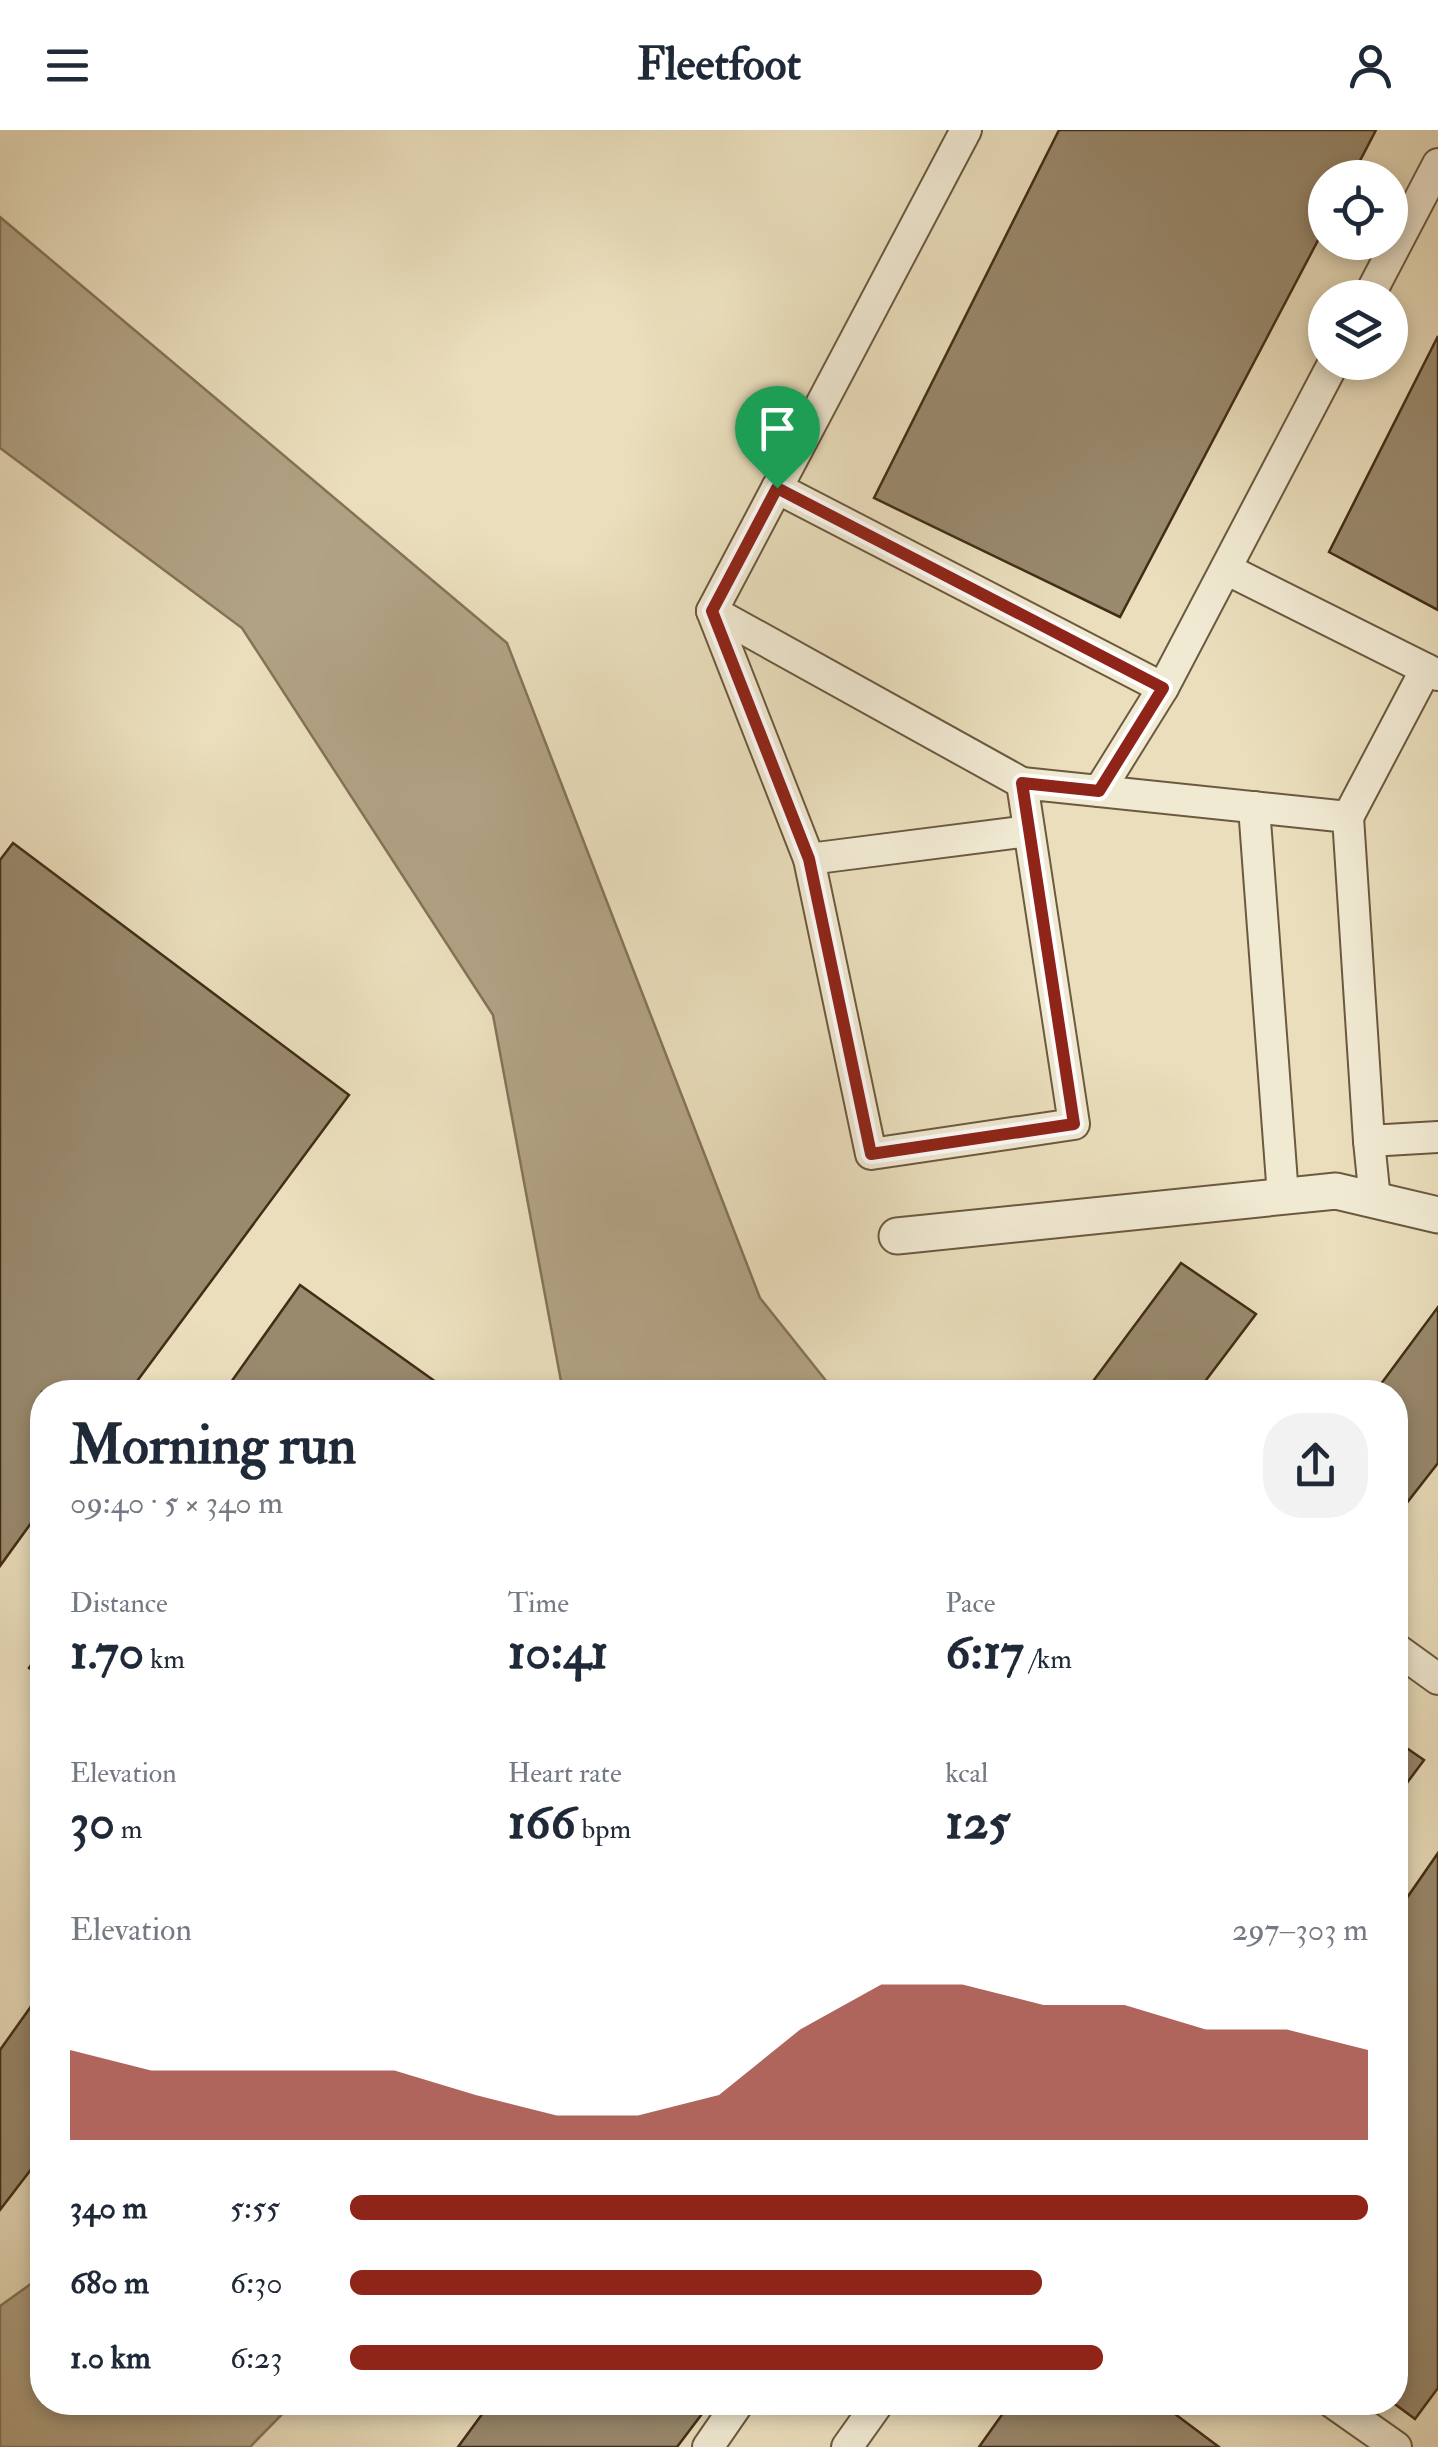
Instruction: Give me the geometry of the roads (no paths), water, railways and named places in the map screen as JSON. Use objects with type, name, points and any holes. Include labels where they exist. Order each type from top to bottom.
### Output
[{"type":"street","points":[[966,130],[712,611],[809,859],[871,1154],[1074,1124],[1022,783]]},
{"type":"street","points":[[1377,280],[1438,164]]},
{"type":"street","points":[[1099,791],[1163,688],[1325,380]]},
{"type":"street","points":[[777,488],[1163,688]]},
{"type":"street","points":[[1226,568],[1432,672],[1348,817],[1374,1200]]},
{"type":"street","points":[[712,611],[1022,783],[1348,817]]},
{"type":"street","points":[[1254,807],[1284,1196]]},
{"type":"street","points":[[809,859],[1029,832]]},
{"type":"street","points":[[1369,1141],[1438,1136]]},
{"type":"street","points":[[897,1236],[1336,1191],[1438,1215]]},
{"type":"street","points":[[1408,1657],[1438,1678]]},
{"type":"street","points":[[708,2447],[730,2415]]},
{"type":"street","points":[[847,2447],[870,2415]]},
{"type":"street","points":[[1350,2415],[1396,2447]]}]
